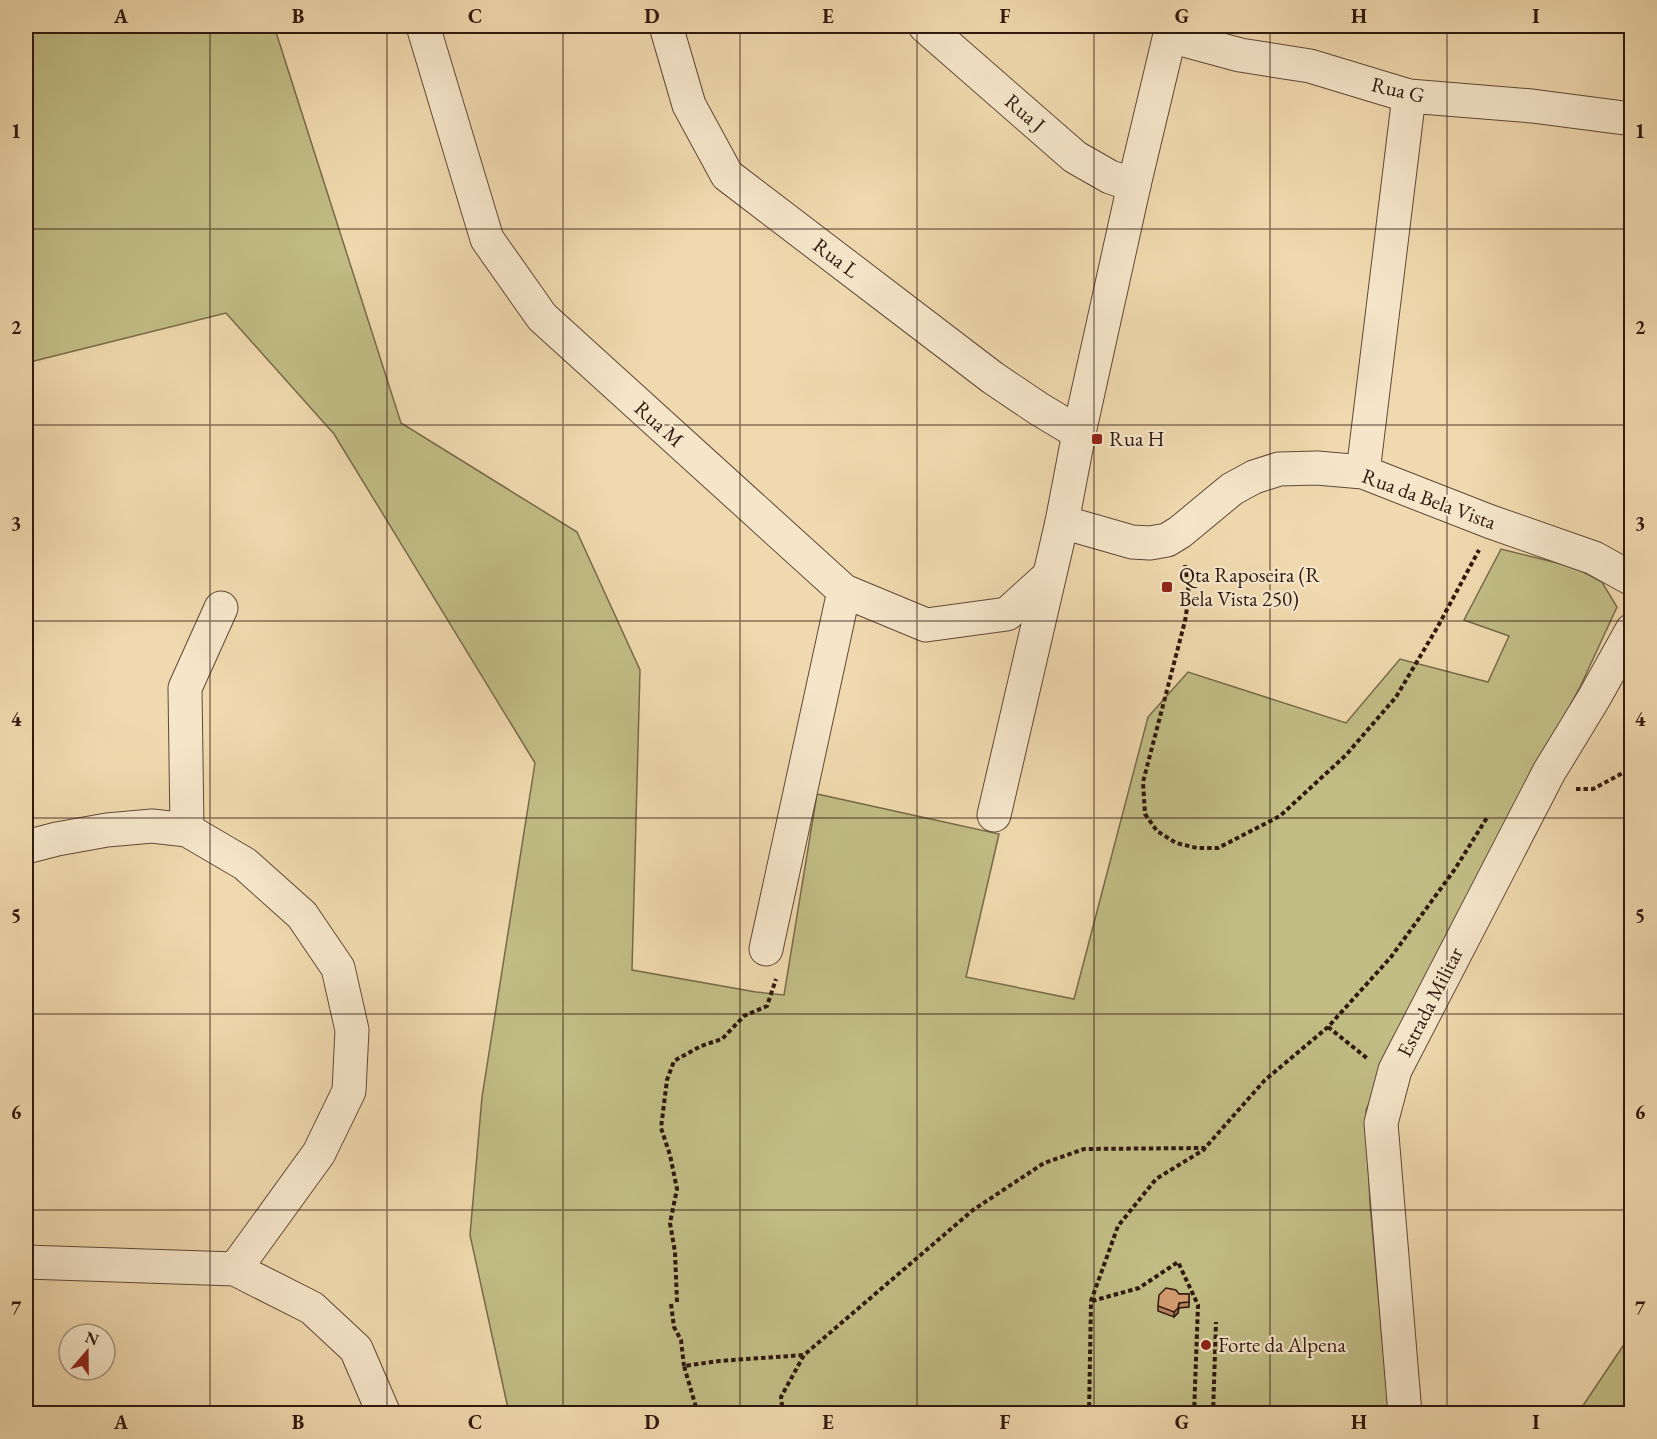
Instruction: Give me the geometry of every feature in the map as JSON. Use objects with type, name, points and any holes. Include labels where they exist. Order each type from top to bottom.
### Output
[{"type":"street","name":"Rua M","points":[[423,26],[487,239],[542,317],[844,591],[926,624],[1007,614],[1049,576]]},
{"type":"street","name":"Rua L","points":[[666,26],[689,105],[727,175],[993,378],[1039,410],[1079,433]]},
{"type":"street","name":"Rua J","points":[[925,26],[1074,157],[1110,177],[1134,185]]},
{"type":"street","points":[[994,815],[1062,522],[1079,433],[1134,185],[1171,31]]},
{"type":"street","name":"Rua G","points":[[1171,31],[1240,55],[1310,66],[1409,96],[1532,106],[1632,119]]},
{"type":"street","points":[[1363,472],[1409,96]]},
{"type":"street","name":"Rua da Bela Vista","points":[[1062,522],[1132,542],[1150,543],[1167,540],[1180,532],[1232,489],[1254,477],[1279,469],[1317,468],[1363,472],[1491,522],[1594,558],[1632,579]]},
{"type":"street","points":[[772,963],[844,591]]},
{"type":"street","points":[[187,830],[185,688],[221,608]]},
{"type":"street","name":"Estrada Militar","points":[[1405,1413],[1381,1123],[1395,1070],[1550,772],[1632,630]]},
{"type":"street","points":[[26,847],[107,830],[152,826],[187,830],[245,864],[302,915],[338,968],[352,1030],[349,1091],[319,1153],[234,1269]]},
{"type":"street","points":[[26,1262],[234,1269],[312,1308],[356,1349],[384,1413]]},
{"type":"path","points":[[1180,532],[1189,595],[1185,621],[1143,782],[1145,814],[1157,831],[1176,843],[1197,848],[1218,848],[1280,816],[1346,755],[1396,697],[1475,559],[1491,522]]},
{"type":"path","points":[[1550,772],[1570,789],[1593,789],[1632,768]]},
{"type":"path","points":[[1089,1413],[1091,1301],[1118,1226],[1156,1179],[1205,1148],[1264,1080],[1328,1028],[1391,957],[1455,869],[1493,808]]},
{"type":"path","points":[[677,1302],[675,1252],[670,1223],[677,1189],[670,1155],[661,1128],[667,1080],[674,1061],[701,1046],[722,1040],[744,1016],[767,1006],[772,963]]},
{"type":"path","points":[[1328,1028],[1393,1079]]},
{"type":"path","points":[[783,1413],[781,1397],[804,1355],[973,1210],[1044,1163],[1084,1149],[1205,1148]]},
{"type":"path","points":[[1091,1301],[1139,1288],[1178,1262],[1198,1305],[1194,1413]]},
{"type":"path","points":[[671,1304],[675,1326],[681,1340],[684,1366],[698,1413]]},
{"type":"path","points":[[1213,1413],[1216,1322]]},
{"type":"path","points":[[684,1366],[804,1355]]},
{"type":"shaded area","points":[[26,26],[274,26],[401,423],[577,532],[640,670],[632,970],[784,995],[817,794],[999,834],[966,977],[1074,999],[1148,717],[1188,672],[1346,723],[1400,659],[1488,682],[1509,636],[1464,620],[1501,549],[1574,567],[1602,582],[1617,607],[1581,685],[1434,960],[1366,1110],[1370,1204],[1389,1413],[509,1413],[470,1235],[482,1097],[535,763],[334,434],[226,313],[26,363]]},
{"type":"shaded area","points":[[1631,1334],[1631,1413],[1578,1413]]},
{"type":"building","points":[[1166,1288],[1176,1290],[1179,1294],[1189,1294],[1189,1302],[1179,1303],[1174,1312],[1158,1306],[1159,1295]]},
{"type":"place","name":"Rua H","points":[[1097,439]]},
{"type":"place","name":"Qta Raposeira (R Bela Vista 250)","points":[[1167,587]]},
{"type":"place","name":"Forte da Alpena","points":[[1206,1345]]}]
